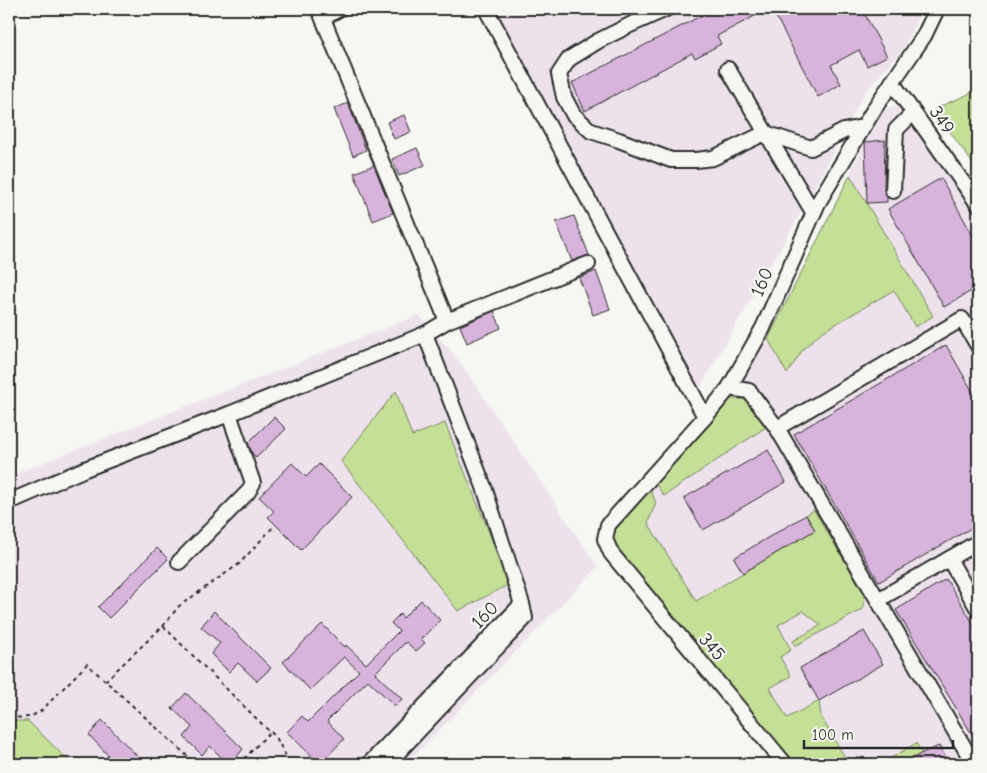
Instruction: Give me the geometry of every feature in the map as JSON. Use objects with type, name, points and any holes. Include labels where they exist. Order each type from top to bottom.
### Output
[{"type":"street","points":[[339,9],[321,13],[447,321]]},
{"type":"street","points":[[486,9],[705,417]]},
{"type":"street","points":[[666,9],[598,41],[569,59],[559,74],[564,96],[573,114],[591,131],[671,160],[696,160],[713,158],[765,133],[811,148],[844,131],[862,127]]},
{"type":"street","name":"160","points":[[610,553],[605,539],[608,525],[730,388],[763,328],[813,212],[862,127],[924,36],[936,9]]},
{"type":"street","points":[[728,69],[813,212]]},
{"type":"street","name":"349","points":[[892,82],[978,204]]},
{"type":"street","points":[[893,191],[896,130],[913,112]]},
{"type":"street","points":[[9,502],[85,469],[229,414],[425,334],[447,321],[588,264]]},
{"type":"street","points":[[777,428],[962,319],[978,346]]},
{"type":"street","points":[[425,334],[484,487],[522,604]]},
{"type":"street","points":[[730,388],[749,391],[777,428],[974,764]]},
{"type":"street","points":[[179,562],[248,492],[253,483],[229,414]]},
{"type":"street","points":[[878,600],[978,542]]},
{"type":"street","name":"345","points":[[610,553],[785,764]]},
{"type":"street","points":[[949,559],[978,609]]},
{"type":"street","name":"160","points":[[369,764],[522,604]]},
{"type":"street","name":"160","points":[[387,764],[525,618],[522,604]]},
{"type":"path","points":[[105,681],[164,626],[179,606],[239,564],[274,526]]},
{"type":"path","points":[[164,626],[277,739],[290,764]]},
{"type":"path","points":[[9,718],[30,717],[41,711],[87,664],[196,764]]},
{"type":"path","points":[[239,764],[270,732]]},
{"type":"shaded area","points":[[495,9],[923,9],[903,49],[866,91],[807,202],[698,391],[527,73]]},
{"type":"shaded area","points":[[894,106],[913,113],[978,204],[978,764],[792,764],[613,538],[615,530],[729,399],[768,339],[881,111]]},
{"type":"shaded area","points":[[419,315],[458,359],[598,567],[406,764],[9,764],[9,476]]},
{"type":"green space","points":[[978,90],[978,171],[934,109]]},
{"type":"green space","points":[[850,175],[933,316],[915,327],[894,290],[822,332],[804,348],[787,374],[768,339]]},
{"type":"green space","points":[[396,391],[412,436],[445,423],[510,584],[458,611],[341,461]]},
{"type":"green space","points":[[729,399],[747,399],[766,427],[664,496],[655,483]]},
{"type":"green space","points":[[650,489],[656,503],[648,523],[696,601],[815,530],[806,515],[814,510],[865,595],[864,607],[862,610],[795,646],[793,641],[821,625],[803,611],[778,625],[791,650],[780,657],[791,676],[770,688],[787,718],[819,701],[821,717],[849,764],[792,764],[615,547],[613,538],[615,530]]},
{"type":"green space","points":[[9,721],[28,721],[72,764],[9,764]]},
{"type":"green space","points":[[916,743],[922,753],[904,764],[881,764]]},
{"type":"building","points":[[714,9],[768,9],[717,36],[721,44],[695,58],[692,53],[585,111],[572,83]]},
{"type":"building","points":[[772,9],[862,9],[887,56],[867,66],[859,50],[831,65],[841,84],[818,97]]},
{"type":"building","points":[[348,103],[366,150],[353,156],[334,109]]},
{"type":"building","points":[[404,115],[411,132],[394,139],[387,122]]},
{"type":"building","points":[[885,140],[884,191],[887,202],[867,203],[865,142]]},
{"type":"building","points":[[417,148],[425,165],[399,176],[392,159]]},
{"type":"building","points":[[374,165],[393,213],[373,221],[354,173]]},
{"type":"building","points":[[941,178],[978,245],[978,287],[944,307],[888,209]]},
{"type":"building","points":[[574,216],[589,255],[572,261],[556,222]]},
{"type":"building","points":[[596,271],[610,309],[593,315],[579,278]]},
{"type":"building","points":[[494,311],[501,328],[467,343],[460,326]]},
{"type":"building","points":[[946,345],[978,401],[978,524],[879,582],[794,434]]},
{"type":"building","points":[[274,417],[286,429],[256,458],[248,443]]},
{"type":"building","points":[[768,450],[786,482],[703,530],[684,498]]},
{"type":"building","points":[[292,463],[306,477],[319,464],[352,497],[301,550],[268,517],[274,511],[259,497]]},
{"type":"building","points":[[806,515],[815,530],[743,573],[734,558]]},
{"type":"building","points":[[157,548],[168,559],[109,618],[98,607]]},
{"type":"building","points":[[946,579],[978,631],[978,744],[896,610]]},
{"type":"building","points":[[421,600],[440,620],[421,639],[425,643],[416,651],[406,642],[375,673],[402,699],[395,706],[368,680],[327,721],[344,739],[320,764],[287,732],[302,716],[308,722],[359,671],[344,657],[310,690],[283,662],[322,624],[345,647],[346,645],[366,664],[399,631],[391,623],[400,614],[403,618]]},
{"type":"building","points":[[214,611],[271,668],[257,681],[238,663],[229,672],[211,654],[220,643],[201,627]]},
{"type":"building","points":[[864,631],[883,664],[819,701],[800,668]]},
{"type":"building","points":[[186,693],[243,749],[231,764],[228,764],[210,746],[202,755],[184,737],[192,727],[172,708]]},
{"type":"building","points":[[102,720],[145,764],[101,764],[108,755],[89,735]]},
{"type":"building","points":[[939,746],[950,764],[904,764],[922,753]]}]
